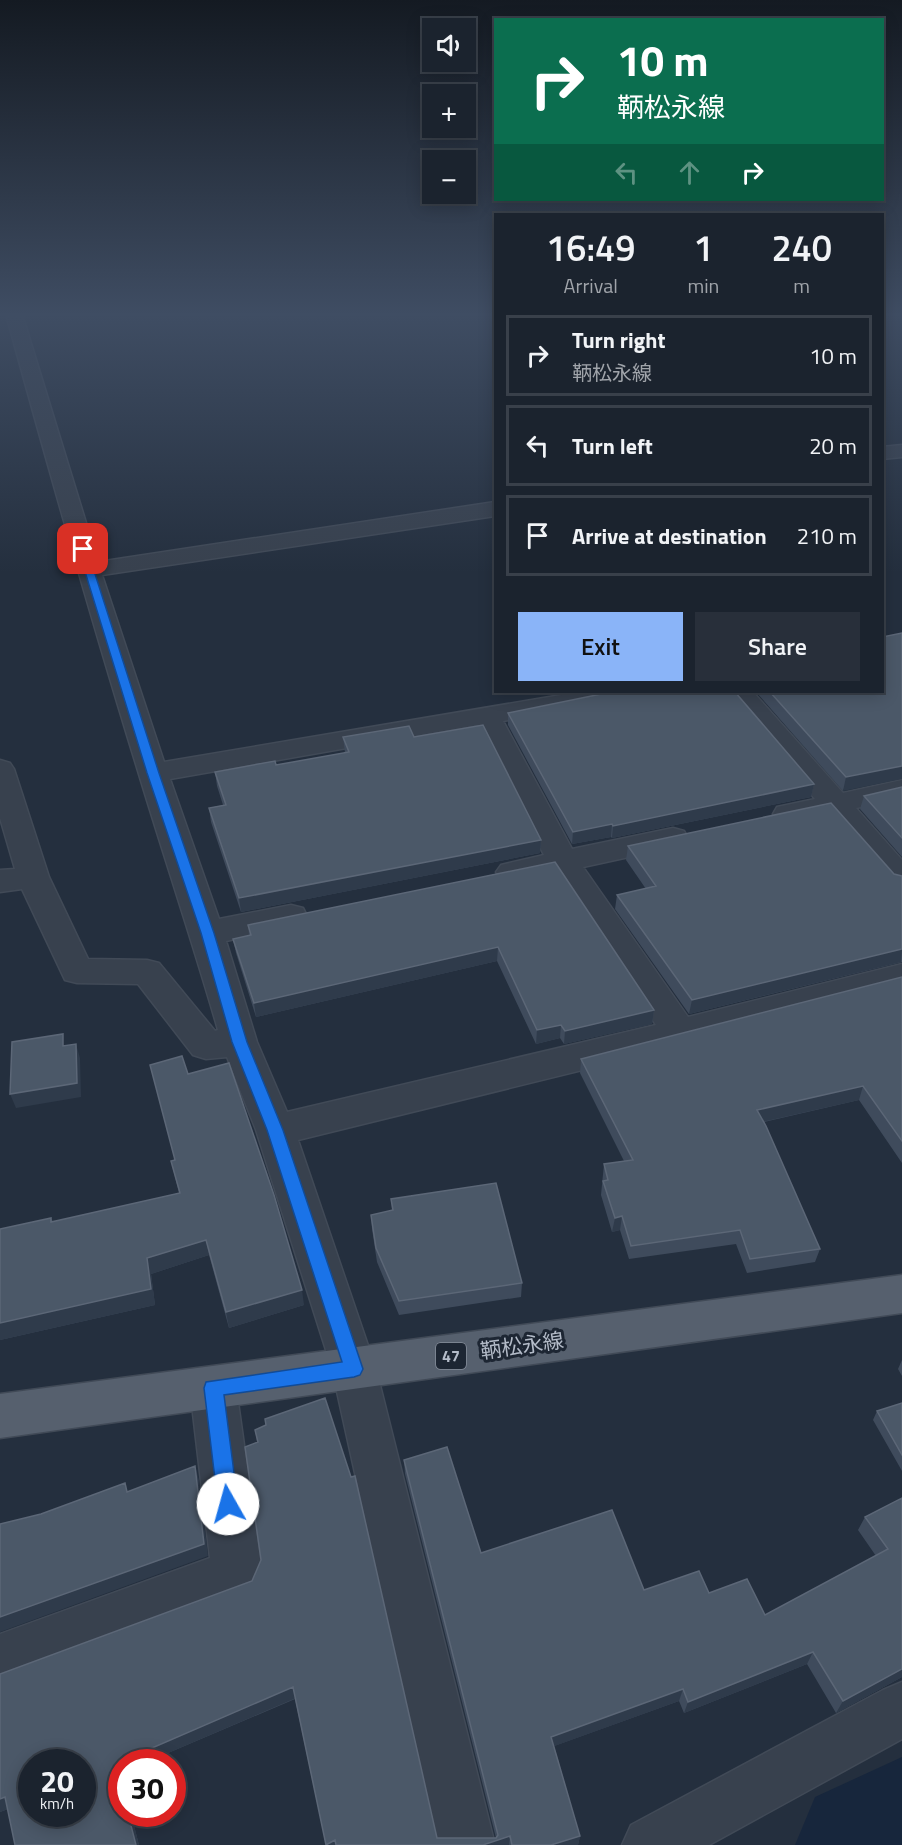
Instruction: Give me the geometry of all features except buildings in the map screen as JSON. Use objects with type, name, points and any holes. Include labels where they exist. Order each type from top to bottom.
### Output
[{"type":"main road","name":"鞆松永線","points":[[0,1416],[902,1294]]},
{"type":"street","points":[[39,400],[89,570],[240,1042],[275,1130],[354,1369],[466,1845]]},
{"type":"street","points":[[884,453],[902,451]]},
{"type":"street","points":[[89,570],[494,509]]},
{"type":"street","points":[[153,773],[617,693]]},
{"type":"street","points":[[740,693],[902,880]]},
{"type":"street","points":[[487,716],[563,861],[680,1034]]},
{"type":"street","points":[[0,769],[16,879],[78,971],[147,972],[206,1045],[240,1042]]},
{"type":"street","points":[[756,821],[902,789]]},
{"type":"street","points":[[483,878],[699,833]]},
{"type":"street","points":[[207,933],[322,910]]},
{"type":"street","points":[[275,1130],[680,1034],[902,976]]},
{"type":"street","points":[[0,1660],[237,1573],[213,1388]]},
{"type":"street","points":[[651,1845],[902,1709]]},
{"type":"waterway","points":[[863,1845],[902,1825]]},
{"type":"route","points":[[83,549],[240,1042],[275,1130],[354,1369],[213,1388],[228,1504]]}]
